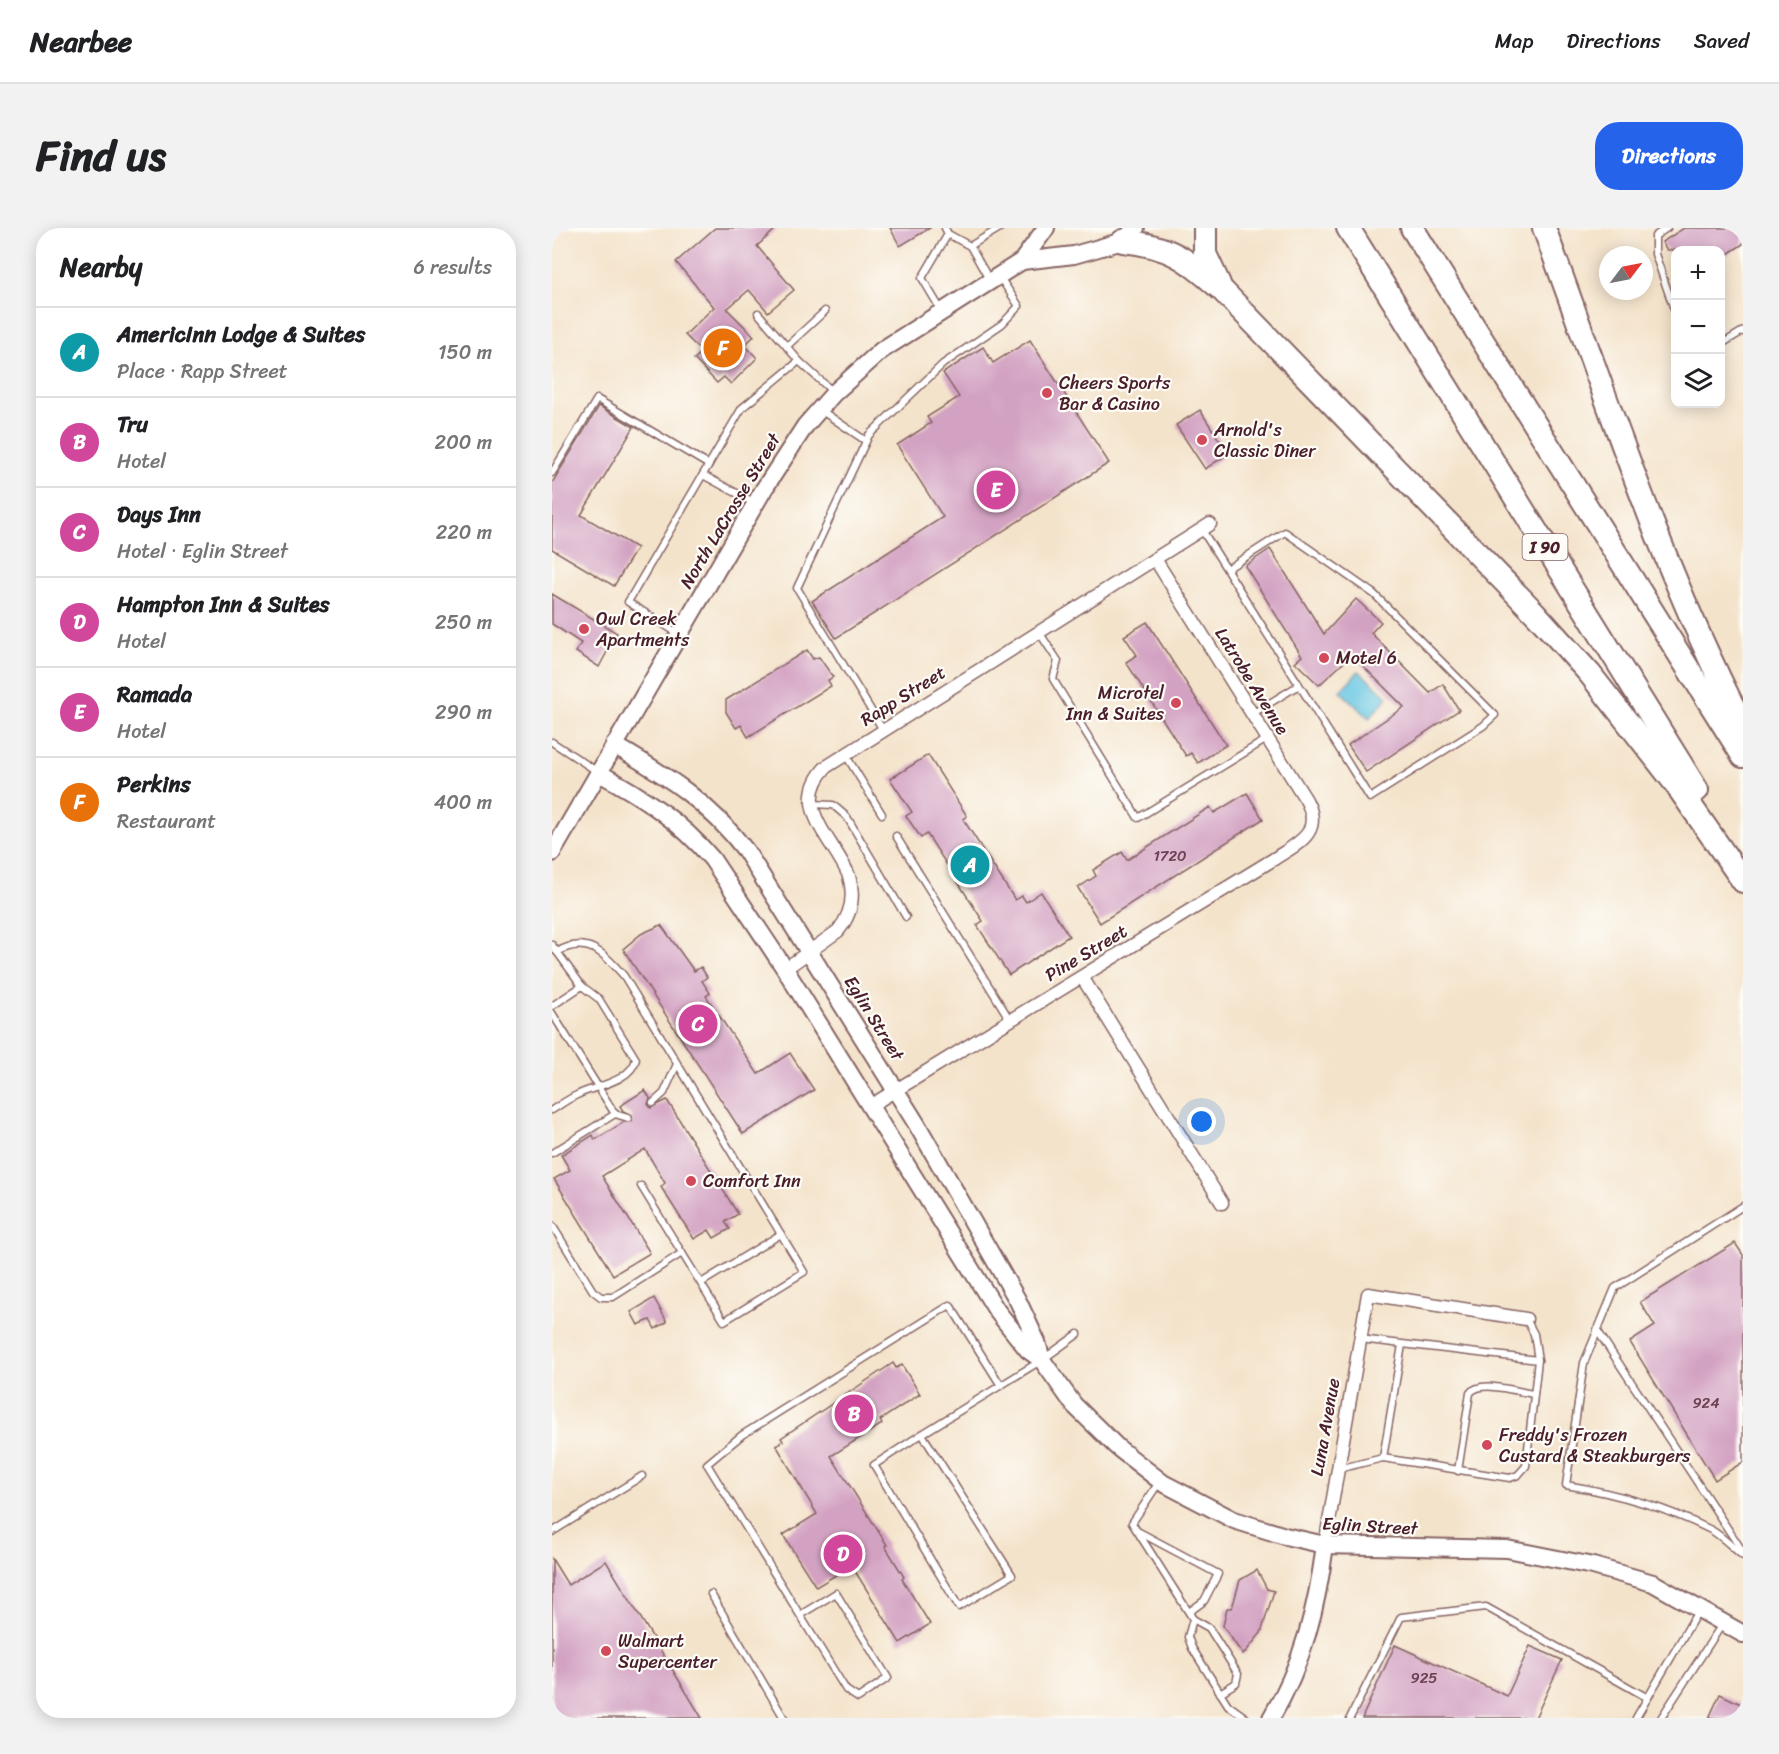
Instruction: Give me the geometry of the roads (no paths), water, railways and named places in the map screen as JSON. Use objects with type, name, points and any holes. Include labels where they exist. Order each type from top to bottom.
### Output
[{"type":"highway","points":[[1205,228],[1205,254],[1222,290]]},
{"type":"highway","name":"I 90","points":[[1348,228],[1743,865]]},
{"type":"highway","points":[[1412,228],[1743,756]]},
{"type":"highway","points":[[1544,228],[1665,553],[1706,650],[1743,726]]},
{"type":"highway","points":[[1130,235],[1143,243],[1173,252],[1222,290],[1535,613],[1590,674],[1675,783],[1743,881]]},
{"type":"street","name":"North LaCrosse Street","points":[[552,854],[755,504],[790,447],[819,408],[882,350],[1022,261],[1046,228]]},
{"type":"street","name":"North LaCrosse Street","points":[[1022,261],[1074,255],[1130,235]]},
{"type":"street","name":"Rapp Street","points":[[811,804],[814,783],[818,775],[844,753],[1206,526]]},
{"type":"street","name":"Latrobe Avenue","points":[[1155,559],[1312,811],[1314,824]]},
{"type":"street","name":"Eglin Street","points":[[614,745],[676,782],[714,812],[746,851],[897,1090],[1018,1301],[1037,1342],[1042,1360]]},
{"type":"street","name":"Eglin Street","points":[[598,773],[652,803],[698,842],[724,874],[997,1311],[1020,1341],[1042,1360],[1074,1405],[1095,1427],[1160,1480],[1234,1520],[1261,1530],[1325,1545],[1507,1549],[1593,1566],[1653,1583],[1743,1634]]},
{"type":"street","points":[[784,969],[810,953],[844,923],[852,895],[852,885],[844,865],[818,823],[811,804]]},
{"type":"street","name":"Pine Street","points":[[870,1106],[1296,845],[1310,832],[1314,824]]},
{"type":"street","points":[[1082,977],[1221,1203]]},
{"type":"street","name":"Luna Avenue","points":[[1271,1718],[1301,1657],[1315,1610],[1368,1294],[1526,1319]]},
{"type":"lane","points":[[969,246],[1000,228]]},
{"type":"lane","points":[[1667,228],[1655,236],[1655,254],[1671,300]]},
{"type":"lane","points":[[883,730],[797,588],[866,441],[943,364],[1002,324],[1019,306],[969,246],[946,231],[922,278],[942,310]]},
{"type":"lane","points":[[787,346],[825,311]]},
{"type":"lane","points":[[758,313],[800,361],[834,393]]},
{"type":"lane","points":[[1725,342],[1743,331]]},
{"type":"lane","points":[[680,634],[628,602],[742,408],[800,361]]},
{"type":"lane","points":[[552,473],[597,399],[709,465]]},
{"type":"lane","points":[[819,408],[866,441]]},
{"type":"lane","points":[[703,475],[755,504]]},
{"type":"lane","points":[[1206,526],[1227,569],[1370,798],[1483,726],[1494,715],[1374,594],[1285,532],[1227,569]]},
{"type":"lane","points":[[1039,631],[1058,661],[1053,679],[1138,818],[1268,738]]},
{"type":"lane","points":[[1252,714],[1299,686]]},
{"type":"lane","points":[[552,742],[598,773]]},
{"type":"lane","points":[[844,753],[882,814]]},
{"type":"lane","points":[[811,804],[833,806],[847,817],[906,917]]},
{"type":"lane","points":[[896,836],[1010,1020]]},
{"type":"lane","points":[[557,952],[571,944],[584,945],[601,952],[624,976],[804,1272],[724,1321],[641,1186]]},
{"type":"lane","points":[[552,945],[582,986],[599,999],[636,1059],[635,1066],[627,1073],[599,1087],[578,1094],[552,1110]]},
{"type":"lane","points":[[552,1006],[582,986]]},
{"type":"lane","points":[[552,1013],[615,1114],[628,1118]]},
{"type":"lane","points":[[653,1102],[664,1093],[677,1064]]},
{"type":"lane","points":[[552,1153],[615,1114]]},
{"type":"lane","points":[[1742,1208],[1615,1288],[1584,1363],[1566,1485],[1614,1493],[1666,1512],[1712,1531],[1743,1554]]},
{"type":"lane","points":[[552,1225],[593,1291],[601,1297],[613,1297],[682,1253]]},
{"type":"lane","points":[[701,1283],[781,1234]]},
{"type":"lane","points":[[800,1615],[836,1593],[888,1678],[858,1698],[846,1690],[707,1464],[742,1435],[950,1305],[1000,1384]]},
{"type":"lane","points":[[1337,1469],[1383,1458],[1510,1479],[1518,1475],[1526,1466],[1538,1360],[1534,1334],[1526,1319]]},
{"type":"lane","points":[[1597,1330],[1743,1554]]},
{"type":"lane","points":[[922,1434],[1012,1575],[959,1607],[874,1465],[922,1434],[1000,1384],[1042,1360],[1078,1334]]},
{"type":"lane","points":[[1360,1339],[1538,1360]]},
{"type":"lane","points":[[1383,1458],[1402,1345]]},
{"type":"lane","points":[[1458,1471],[1470,1393],[1473,1389],[1483,1386],[1534,1394]]},
{"type":"lane","points":[[552,1532],[642,1476]]},
{"type":"lane","points":[[1160,1480],[1132,1523],[1193,1619],[1209,1628],[1238,1674],[1236,1683],[1220,1693]]},
{"type":"lane","points":[[1138,1532],[1218,1574],[1204,1601],[1189,1612]]},
{"type":"lane","points":[[711,1594],[784,1718]]},
{"type":"lane","points":[[1350,1718],[1401,1617],[1486,1607],[1648,1698]]},
{"type":"lane","points":[[1636,1718],[1700,1608]]},
{"type":"lane","points":[[1193,1619],[1188,1637],[1192,1648],[1228,1705],[1246,1718]]},
{"type":"lane","points":[[1661,1718],[1724,1622]]},
{"type":"water","points":[[1359,671],[1388,697],[1369,718],[1340,691]]},
{"type":"place","name":"Perkins","points":[[723,348]]},
{"type":"place","name":"Cheers Sports Bar & Casino","points":[[1047,393]]},
{"type":"place","name":"Arnold's Classic Diner","points":[[1202,440]]},
{"type":"place","name":"Ramada","points":[[996,490]]},
{"type":"place","name":"Owl Creek Apartments","points":[[584,629]]},
{"type":"place","name":"Motel 6","points":[[1324,658]]},
{"type":"place","name":"Microtel Inn & Suites","points":[[1176,703]]},
{"type":"place","name":"AmericInn Lodge & Suites","points":[[970,865]]},
{"type":"place","name":"Days Inn","points":[[698,1024]]},
{"type":"place","name":"Comfort Inn","points":[[691,1181]]},
{"type":"place","name":"Tru","points":[[854,1414]]},
{"type":"place","name":"Freddy's Frozen Custard & Steakburgers","points":[[1487,1445]]},
{"type":"place","name":"Hampton Inn & Suites","points":[[843,1554]]},
{"type":"place","name":"Walmart Supercenter","points":[[606,1651]]}]
